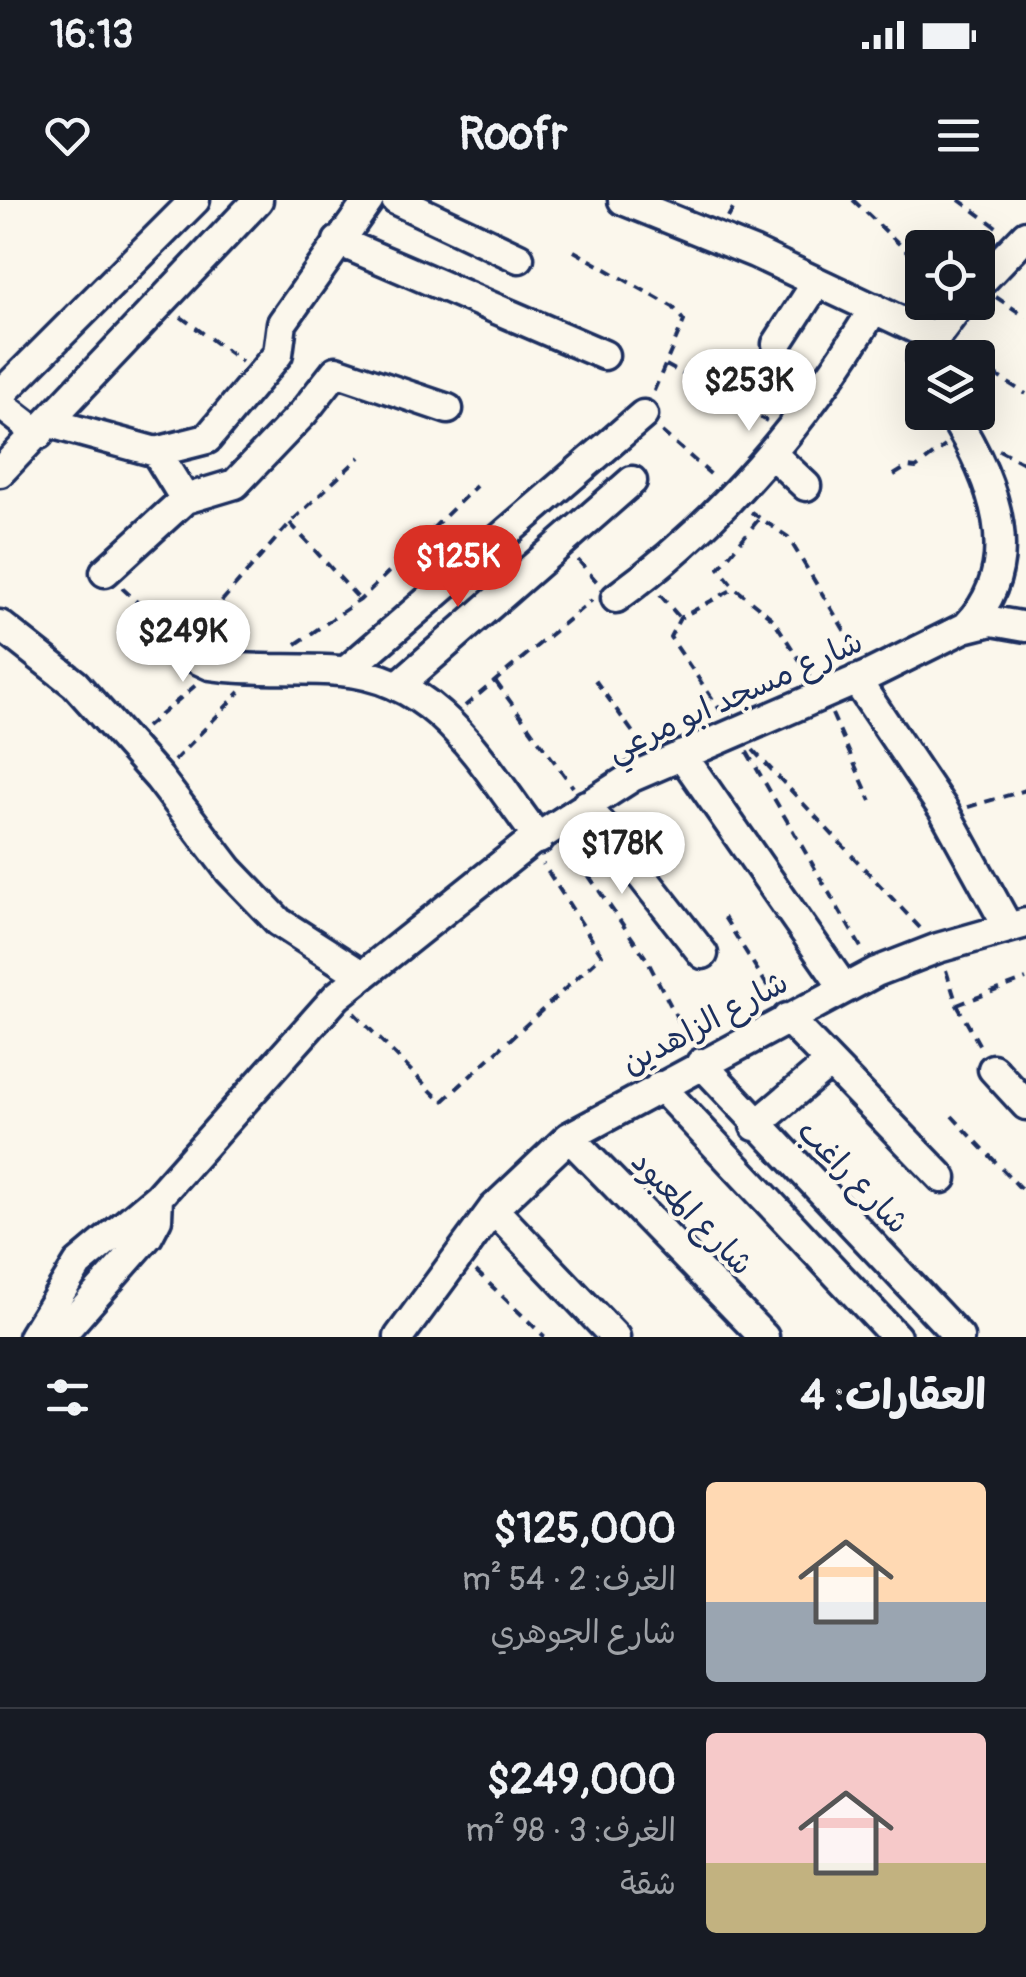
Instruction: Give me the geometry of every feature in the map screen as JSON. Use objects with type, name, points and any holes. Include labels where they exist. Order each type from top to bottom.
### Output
[{"type":"street","points":[[0,394],[194,200]]},
{"type":"street","points":[[0,472],[258,200]]},
{"type":"street","points":[[0,404],[44,428],[156,452],[207,439],[280,350],[282,323],[369,200]]},
{"type":"street","points":[[396,200],[519,258]]},
{"type":"street","points":[[626,200],[934,337]]},
{"type":"street","points":[[995,277],[1022,238]]},
{"type":"street","points":[[338,241],[604,354]]},
{"type":"street","points":[[777,344],[816,282]]},
{"type":"street","points":[[610,594],[644,578],[780,443],[874,308]]},
{"type":"street","points":[[932,340],[948,320]]},
{"type":"street","points":[[105,572],[185,498],[235,484],[303,413],[336,370],[448,409]]},
{"type":"street","points":[[346,671],[643,415]]},
{"type":"street","points":[[961,430],[992,487],[1014,550],[998,594],[964,628]]},
{"type":"street","points":[[780,443],[806,486]]},
{"type":"street","points":[[156,452],[185,498]]},
{"type":"street","points":[[399,685],[632,481]]},
{"type":"street","name":"شارع مسجد ابو مرعي","points":[[158,1197],[360,974],[586,805],[670,760],[864,677],[964,628],[992,621],[1018,625]]},
{"type":"street","points":[[0,626],[74,684],[159,778],[229,870],[279,922],[360,974]]},
{"type":"street","points":[[180,641],[201,662],[224,667],[346,671],[399,685],[449,718],[541,836]]},
{"type":"street","points":[[864,677],[1017,925]]},
{"type":"street","points":[[670,760],[844,988]]},
{"type":"street","points":[[586,805],[703,954]]},
{"type":"street","name":"شارع الزاهدين","points":[[399,1337],[493,1209],[570,1137],[876,972],[938,948],[1017,925]]},
{"type":"street","points":[[787,1018],[942,1178]]},
{"type":"street","name":"شارع راغب","points":[[701,1063],[756,1126],[959,1337]]},
{"type":"street","points":[[756,1126],[828,1064]]},
{"type":"street","points":[[993,1069],[1026,1105]]},
{"type":"street","points":[[660,1086],[896,1337]]},
{"type":"street","name":"شارع المعبود","points":[[570,1137],[764,1337]]},
{"type":"street","points":[[33,1337],[78,1264],[158,1197]]},
{"type":"street","points":[[59,1337],[148,1236],[157,1218],[158,1197]]},
{"type":"street","points":[[493,1209],[614,1337]]},
{"type":"path","points":[[853,200],[905,250]]},
{"type":"path","points":[[959,200],[1022,238]]},
{"type":"path","points":[[574,251],[679,312],[684,321],[643,415],[732,493]]},
{"type":"path","points":[[995,296],[1026,317]]},
{"type":"path","points":[[162,303],[260,376]]},
{"type":"path","points":[[666,365],[780,443]]},
{"type":"path","points":[[995,375],[1026,394]]},
{"type":"path","points":[[159,778],[262,666],[214,610],[290,523],[360,458]]},
{"type":"path","points":[[294,644],[360,600],[476,486]]},
{"type":"path","points":[[864,677],[788,537],[758,520],[719,568],[735,588],[773,620],[823,694],[871,801]]},
{"type":"path","points":[[290,523],[360,600]]},
{"type":"path","points":[[105,572],[180,641]]},
{"type":"path","points":[[644,578],[680,618]]},
{"type":"path","points":[[735,588],[680,618],[670,638],[736,732],[876,972]]},
{"type":"path","points":[[449,718],[610,594]]},
{"type":"path","points":[[128,743],[190,689],[224,667]]},
{"type":"path","points":[[595,680],[670,760]]},
{"type":"path","points":[[496,682],[586,805]]},
{"type":"path","points":[[736,732],[938,948],[957,1006],[993,1069]]},
{"type":"path","points":[[337,996],[442,1102],[602,955],[541,836]]},
{"type":"path","points":[[541,836],[646,958],[701,1063]]},
{"type":"path","points":[[724,918],[787,1018]]},
{"type":"path","points":[[957,1006],[1026,979]]},
{"type":"path","points":[[952,1116],[1023,1190],[1026,1188]]},
{"type":"path","points":[[460,1253],[545,1337]]}]
